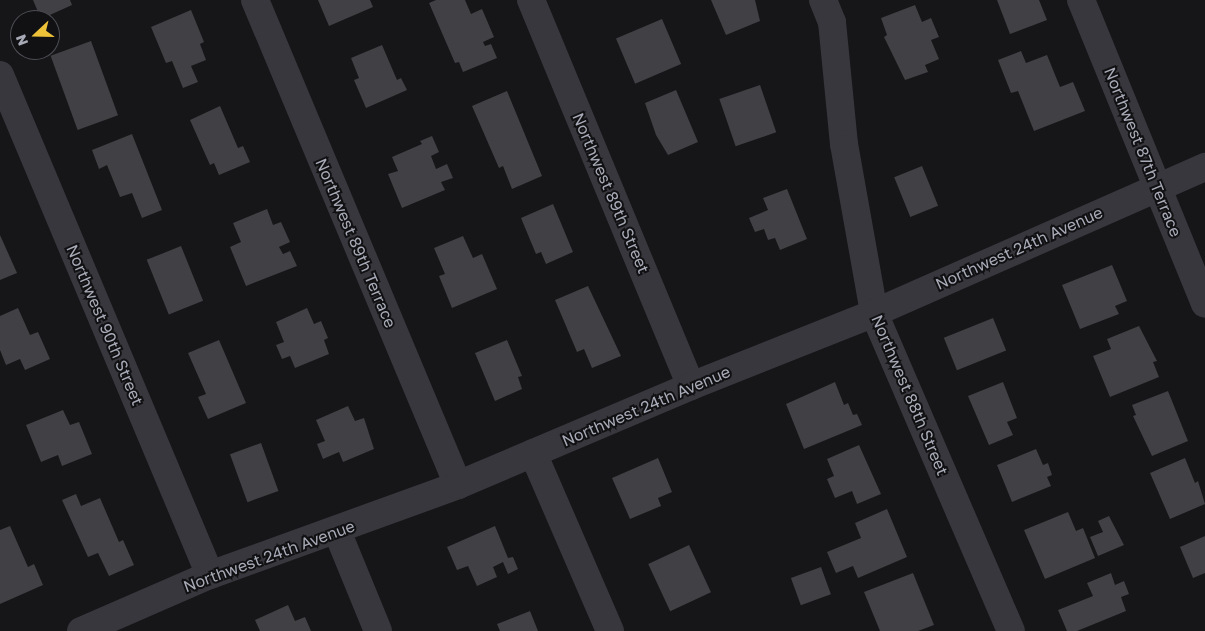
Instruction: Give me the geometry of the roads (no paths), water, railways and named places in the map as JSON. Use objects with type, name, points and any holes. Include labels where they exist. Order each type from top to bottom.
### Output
[{"type":"street","name":"Northwest 89th Terrace","points":[[255,0],[458,485]]},
{"type":"street","name":"Northwest 89th Street","points":[[531,0],[691,386]]},
{"type":"street","name":"Northwest 88th Street","points":[[822,0],[832,22],[844,144],[874,313],[1011,631]]},
{"type":"street","name":"Northwest 87th Terrace","points":[[1081,0],[1205,304]]},
{"type":"street","name":"Northwest 90th Street","points":[[0,75],[210,575]]},
{"type":"street","name":"Northwest 24th Avenue","points":[[81,631],[210,575],[337,531],[458,485],[691,386],[874,313],[1156,186],[1205,167]]},
{"type":"street","points":[[534,453],[610,631]]},
{"type":"street","points":[[337,531],[378,631]]}]
